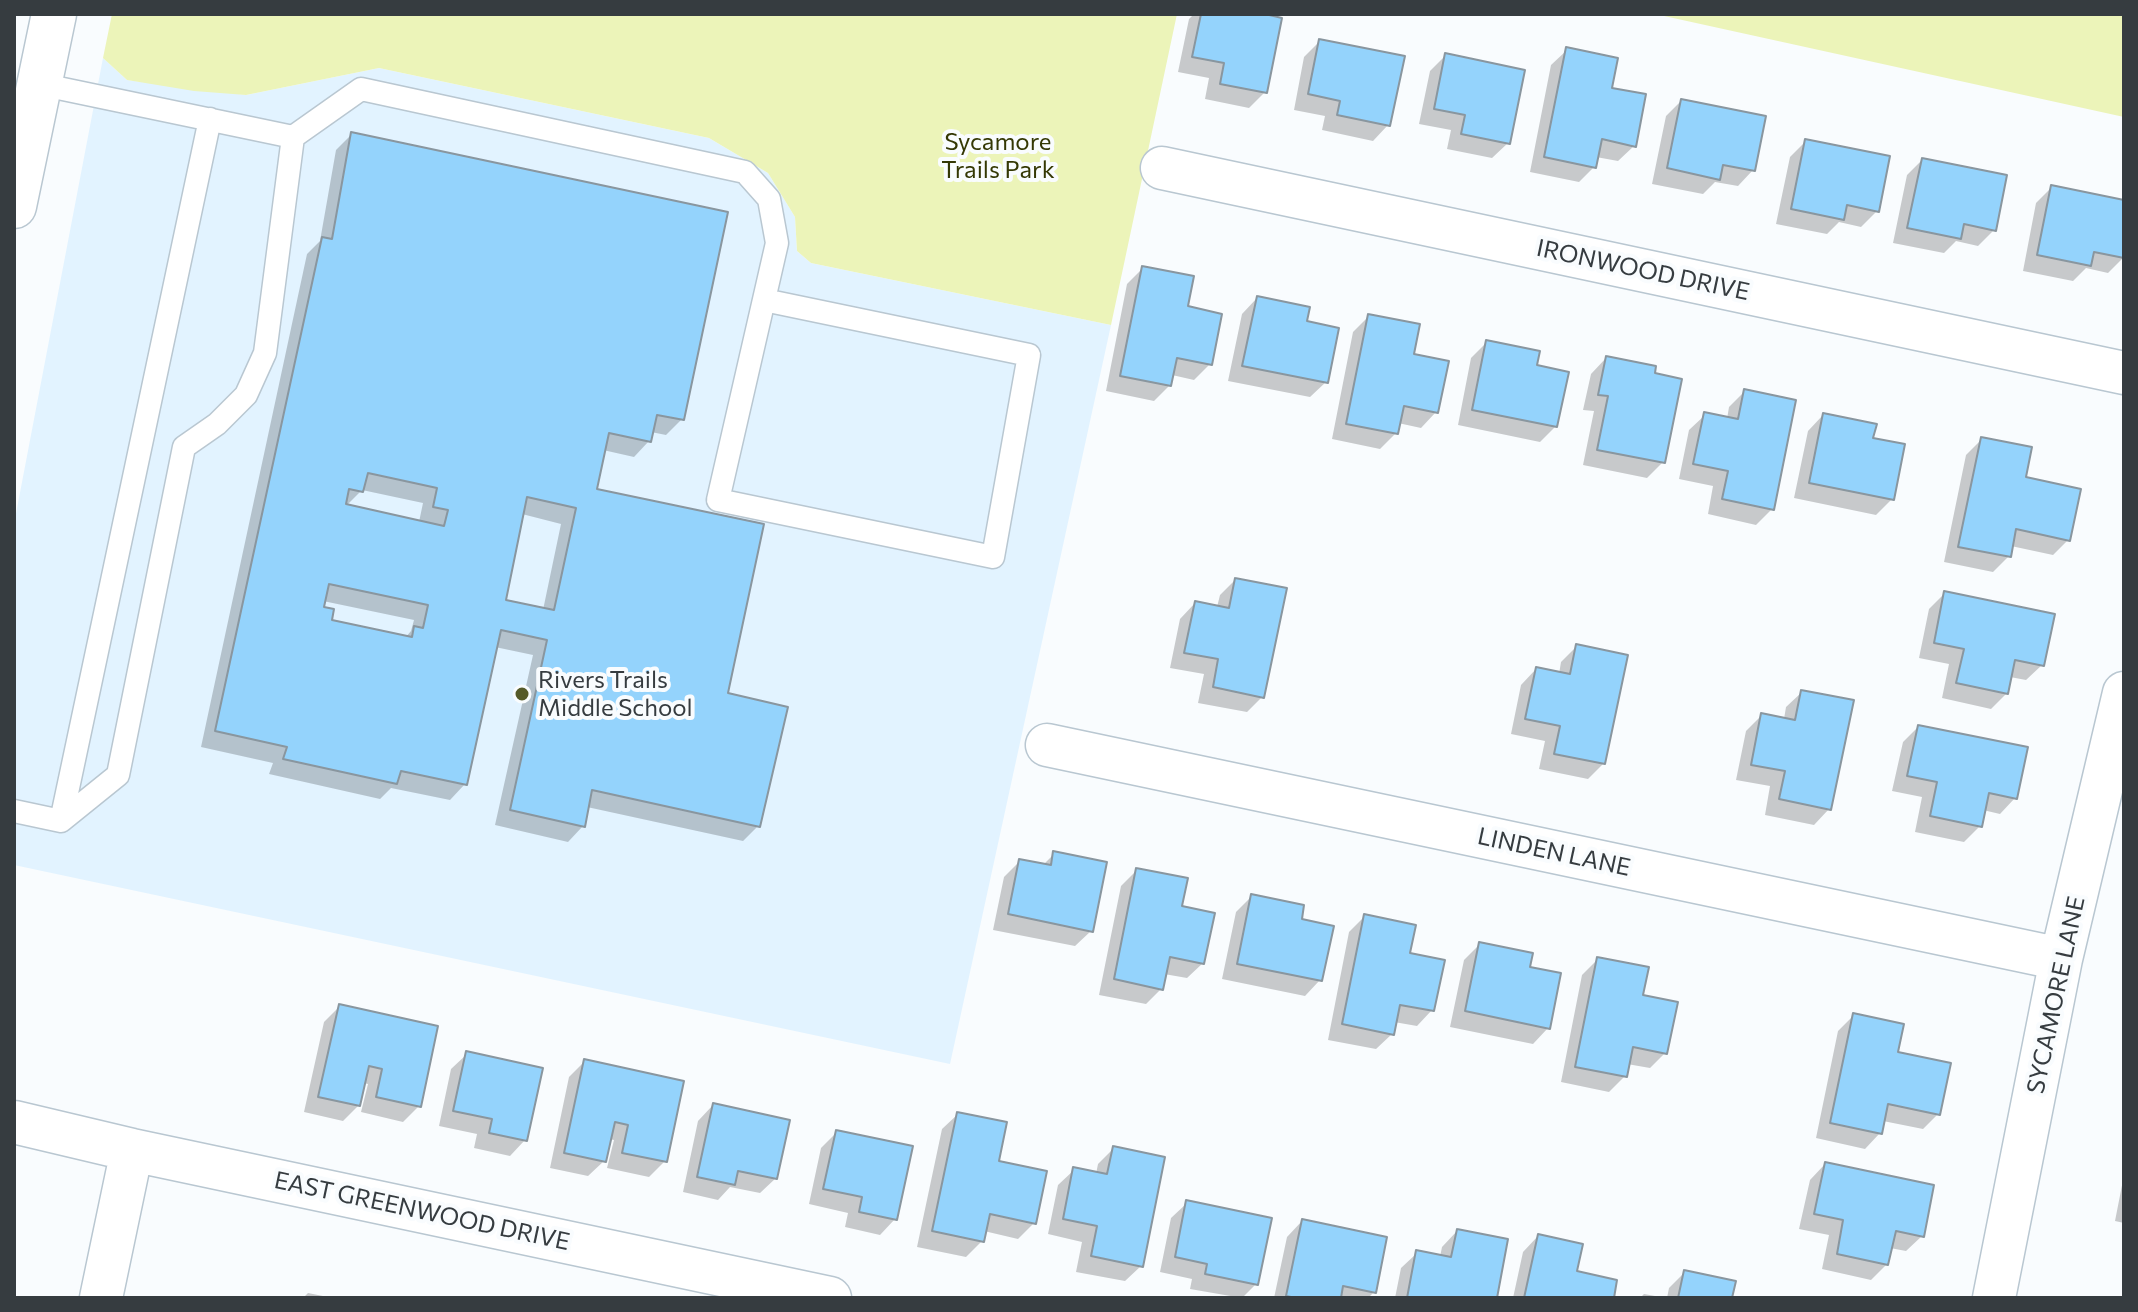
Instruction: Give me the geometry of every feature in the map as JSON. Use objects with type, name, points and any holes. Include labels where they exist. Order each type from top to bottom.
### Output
[{"type":"main road","points":[[14,206],[54,14]]},
{"type":"street","name":"IRONWOOD DRIVE","points":[[1162,168],[2124,373]]},
{"type":"street","name":"SYCAMORE LANE","points":[[1994,1298],[2061,959],[2124,693]]},
{"type":"street","name":"LINDEN LANE","points":[[1047,745],[2061,959]]},
{"type":"street","name":"EAST GREENWOOD DRIVE","points":[[14,1122],[132,1150],[830,1298]]},
{"type":"street","points":[[101,1298],[132,1150]]},
{"type":"lane","points":[[39,84],[293,137]]},
{"type":"lane","points":[[61,821],[118,775],[184,447],[217,424],[246,395],[265,353],[293,137],[361,89],[745,172],[769,199],[777,243],[718,500],[993,557],[1029,355],[764,300]]},
{"type":"lane","points":[[61,821],[210,119]]},
{"type":"lane","points":[[14,811],[61,821]]},
{"type":"shaded area","name":"Rivers Trails Middle School","points":[[103,58],[127,80],[246,95],[379,68],[709,138],[768,173],[795,217],[797,251],[811,263],[1111,325],[950,1064],[14,865],[14,524]]},
{"type":"green space","name":"Sycamore Trails Park","points":[[112,14],[1177,14],[1111,325],[811,263],[797,251],[795,217],[768,173],[709,138],[379,68],[246,95],[194,91],[127,80],[103,58]]},
{"type":"green space","points":[[1655,14],[2124,14],[2124,117]]},
{"type":"building","points":[[1201,14],[1265,14],[1282,18],[1267,93],[1220,84],[1224,63],[1192,57]]},
{"type":"building","points":[[1319,39],[1405,56],[1390,126],[1337,115],[1340,101],[1308,94]]},
{"type":"building","points":[[1566,47],[1618,58],[1612,88],[1646,94],[1636,147],[1602,139],[1596,168],[1544,157]]},
{"type":"building","points":[[1445,53],[1525,70],[1510,144],[1461,134],[1465,115],[1434,109]]},
{"type":"building","points":[[1681,99],[1766,116],[1755,171],[1723,165],[1720,180],[1667,168]]},
{"type":"building","points":[[351,132],[728,212],[684,420],[657,415],[651,442],[609,433],[597,489],[764,524],[728,693],[788,707],[760,827],[592,790],[585,827],[510,810],[547,640],[501,630],[467,785],[401,771],[397,784],[283,759],[287,747],[215,731],[322,237],[332,239]],"holes":[[[368,473],[437,488],[433,507],[448,510],[444,526],[346,504],[349,489],[363,492]],[[527,497],[576,508],[554,610],[506,600]],[[329,584],[428,605],[423,628],[414,626],[412,637],[332,620],[334,609],[324,607]]]},
{"type":"building","points":[[1805,139],[1890,156],[1879,212],[1847,205],[1844,220],[1791,209]]},
{"type":"building","points":[[1922,158],[2007,175],[1996,231],[1964,224],[1961,239],[1907,228]]},
{"type":"building","points":[[2051,185],[2124,200],[2124,258],[2094,252],[2091,266],[2037,255]]},
{"type":"building","points":[[1142,266],[1194,276],[1188,306],[1222,314],[1212,365],[1177,358],[1171,386],[1120,376]]},
{"type":"building","points":[[1257,296],[1310,307],[1307,321],[1339,328],[1328,383],[1242,366]]},
{"type":"building","points":[[1368,314],[1420,324],[1414,354],[1449,361],[1438,413],[1404,406],[1398,434],[1346,424]]},
{"type":"building","points":[[1486,340],[1540,351],[1537,365],[1569,372],[1557,427],[1472,410]]},
{"type":"building","points":[[1606,356],[1656,366],[1655,373],[1682,379],[1665,463],[1597,450],[1608,396],[1598,395]]},
{"type":"building","points":[[1744,389],[1796,400],[1774,510],[1722,499],[1728,471],[1693,464],[1704,412],[1738,419]]},
{"type":"building","points":[[1823,413],[1877,424],[1873,438],[1905,444],[1894,500],[1809,483]]},
{"type":"building","points":[[1981,437],[2032,447],[2026,477],[2081,489],[2070,541],[2016,529],[2011,557],[1958,547]]},
{"type":"building","points":[[1235,578],[1287,588],[1264,698],[1213,687],[1218,659],[1184,653],[1195,601],[1229,608]]},
{"type":"building","points":[[1944,591],[2055,614],[2044,666],[2015,660],[2008,694],[1956,683],[1964,649],[1934,643]]},
{"type":"building","points":[[1576,644],[1628,655],[1605,764],[1554,754],[1560,726],[1525,719],[1536,667],[1570,674]]},
{"type":"building","points":[[1801,690],[1854,700],[1831,810],[1779,799],[1785,771],[1751,765],[1761,713],[1795,720]]},
{"type":"building","points":[[1918,725],[2028,747],[2017,799],[1989,793],[1982,827],[1930,816],[1937,782],[1907,776]]},
{"type":"building","points":[[1053,851],[1107,862],[1093,932],[1008,914],[1019,859],[1051,865]]},
{"type":"building","points":[[1136,868],[1188,878],[1182,906],[1215,913],[1204,964],[1170,957],[1163,990],[1114,979]]},
{"type":"building","points":[[1251,894],[1304,905],[1302,919],[1334,926],[1322,981],[1237,964]]},
{"type":"building","points":[[1364,914],[1416,925],[1410,953],[1445,960],[1434,1011],[1400,1005],[1394,1035],[1342,1024]]},
{"type":"building","points":[[1479,942],[1533,953],[1530,967],[1561,973],[1550,1029],[1465,1011]]},
{"type":"building","points":[[1597,957],[1649,967],[1643,995],[1678,1002],[1667,1054],[1633,1047],[1627,1077],[1575,1067]]},
{"type":"building","points":[[339,1004],[438,1026],[421,1107],[376,1097],[382,1069],[369,1066],[360,1106],[318,1097]]},
{"type":"building","points":[[1853,1013],[1904,1024],[1898,1052],[1951,1063],[1940,1115],[1888,1104],[1882,1134],[1830,1123]]},
{"type":"building","points":[[466,1051],[543,1068],[527,1141],[489,1133],[492,1119],[453,1111]]},
{"type":"building","points":[[584,1059],[684,1081],[667,1162],[622,1153],[628,1125],[615,1122],[606,1162],[564,1153]]},
{"type":"building","points":[[713,1103],[790,1120],[777,1179],[738,1171],[735,1185],[697,1177]]},
{"type":"building","points":[[957,1112],[1007,1122],[999,1161],[1047,1171],[1036,1224],[990,1214],[984,1242],[932,1231]]},
{"type":"building","points":[[836,1130],[913,1146],[897,1220],[859,1212],[862,1197],[823,1189]]},
{"type":"building","points":[[1113,1146],[1165,1157],[1143,1267],[1091,1256],[1097,1226],[1063,1219],[1073,1167],[1107,1174]]},
{"type":"building","points":[[1825,1162],[1934,1185],[1924,1237],[1896,1231],[1888,1265],[1837,1254],[1843,1220],[1814,1214]]},
{"type":"building","points":[[1186,1200],[1272,1218],[1258,1285],[1205,1274],[1207,1264],[1175,1257]]},
{"type":"building","points":[[1302,1219],[1387,1237],[1376,1293],[1343,1286],[1341,1298],[1286,1296]]},
{"type":"building","points":[[1457,1229],[1508,1239],[1497,1298],[1407,1298],[1416,1250],[1451,1257]]},
{"type":"building","points":[[1538,1234],[1583,1244],[1577,1271],[1617,1280],[1614,1298],[1524,1298]]},
{"type":"building","points":[[1684,1270],[1736,1281],[1732,1298],[1678,1298]]},
{"type":"place","name":"Rivers Trails Middle School","points":[[522,694]]}]
